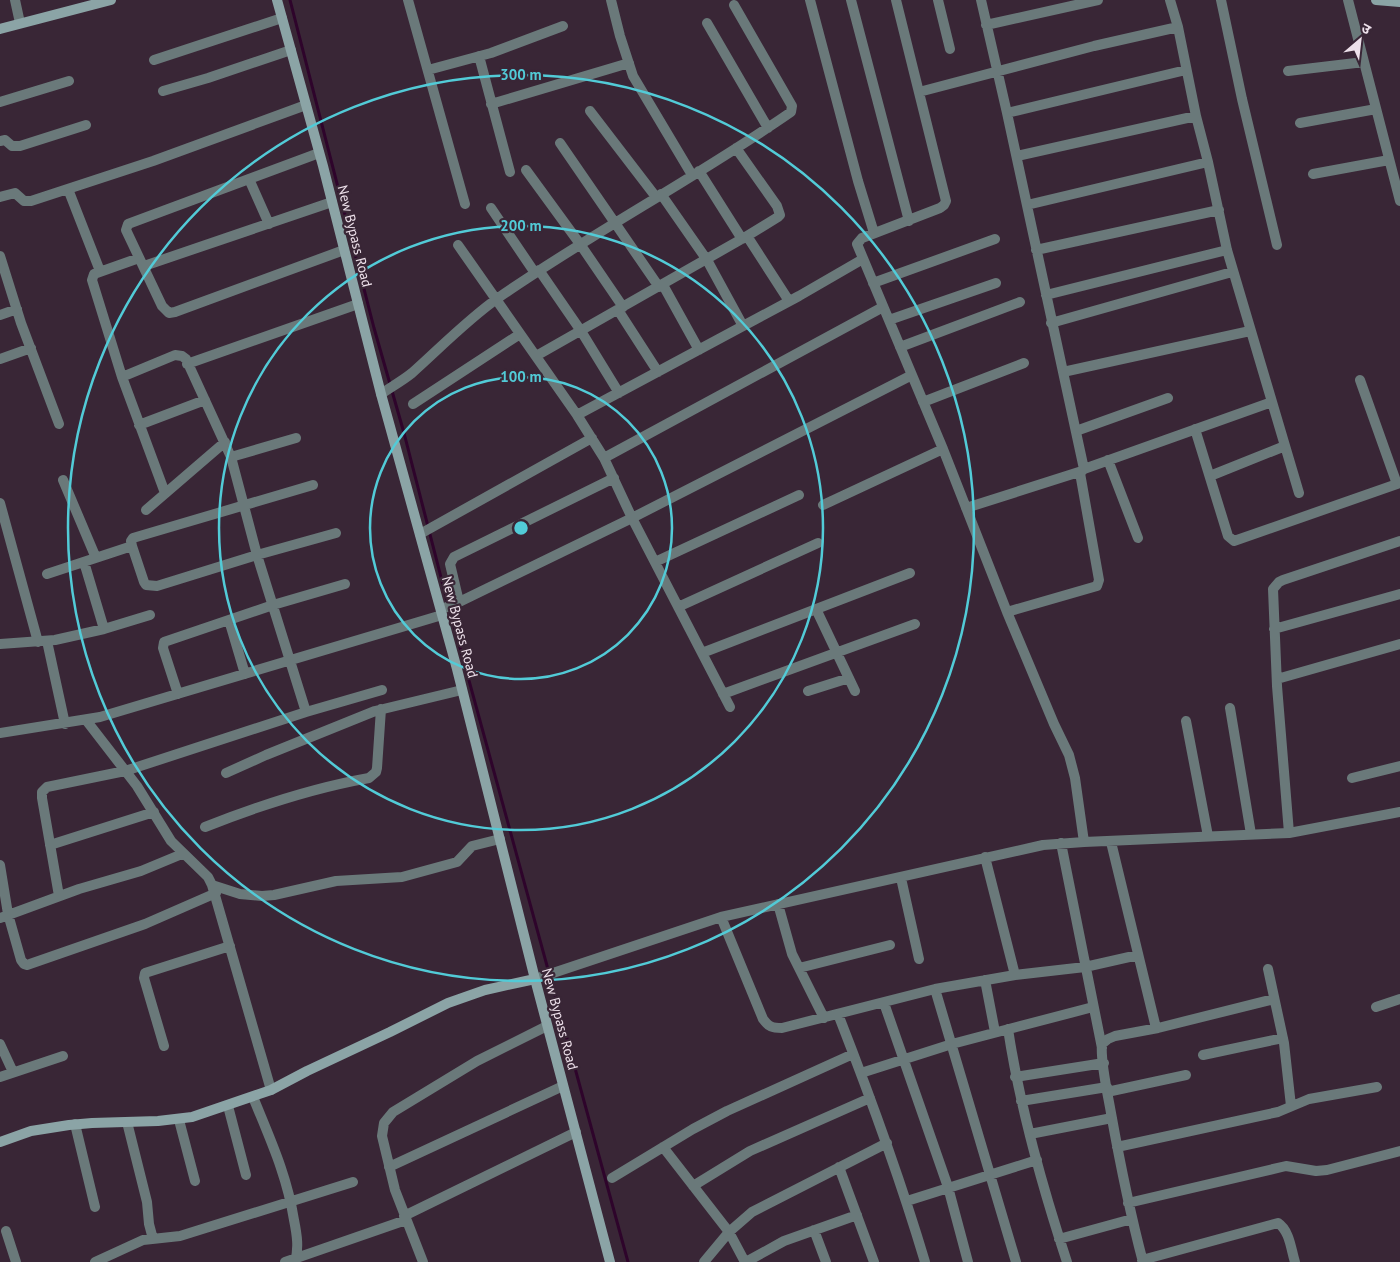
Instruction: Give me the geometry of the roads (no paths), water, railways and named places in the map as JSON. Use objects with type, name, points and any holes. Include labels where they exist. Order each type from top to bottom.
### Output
[{"type":"main road","points":[[0,29],[111,0]]},
{"type":"main road","name":"New Bypass Road","points":[[277,0],[320,153],[358,304],[389,389],[448,608],[462,690],[500,839],[545,976],[547,1026],[610,1262]]},
{"type":"main road","points":[[1376,0],[1400,2]]},
{"type":"main road","points":[[0,1142],[31,1131],[75,1124],[178,1120],[192,1117],[270,1090],[307,1070],[448,1003],[486,990],[545,976]]},
{"type":"street","points":[[15,0],[20,24]]},
{"type":"street","points":[[408,0],[465,204]]},
{"type":"street","points":[[610,0],[633,76],[645,99],[789,302]]},
{"type":"street","points":[[810,0],[858,181],[874,233]]},
{"type":"street","points":[[851,0],[909,220]]},
{"type":"street","points":[[896,0],[946,201],[940,208],[874,233],[859,240],[857,244],[1007,612],[1069,755],[1075,778],[1084,842]]},
{"type":"street","points":[[938,0],[950,49]]},
{"type":"street","points":[[981,0],[1008,113],[1051,323],[1076,431],[1083,470],[1080,473],[1080,478],[1098,580],[1097,586],[1007,612]]},
{"type":"street","points":[[986,25],[1098,0]]},
{"type":"street","points":[[1170,0],[1178,27],[1196,116],[1232,272],[1299,493]]},
{"type":"street","points":[[1221,0],[1242,99],[1277,245]]},
{"type":"street","points":[[1348,0],[1400,201]]},
{"type":"street","points":[[389,389],[409,375],[496,299],[537,271],[791,112],[792,106],[734,5]]},
{"type":"street","points":[[154,60],[282,18]]},
{"type":"street","points":[[707,23],[768,128]]},
{"type":"street","points":[[428,70],[479,56],[562,26]]},
{"type":"street","points":[[919,92],[1178,27]]},
{"type":"street","points":[[163,90],[208,78],[291,50]]},
{"type":"street","points":[[479,56],[510,172]]},
{"type":"street","points":[[1288,71],[1364,62]]},
{"type":"street","points":[[492,104],[629,64]]},
{"type":"street","points":[[1008,113],[1186,70]]},
{"type":"street","points":[[0,102],[69,81]]},
{"type":"street","points":[[0,197],[15,193],[20,199],[27,202],[153,161],[306,104]]},
{"type":"street","points":[[1300,123],[1376,109]]},
{"type":"street","points":[[590,111],[707,260],[743,326]]},
{"type":"street","points":[[1016,156],[1196,116]]},
{"type":"street","points":[[0,141],[5,140],[15,146],[86,125]]},
{"type":"street","points":[[560,143],[661,286],[699,350]]},
{"type":"street","points":[[536,356],[745,238],[780,214],[777,206],[736,148]]},
{"type":"street","points":[[320,153],[128,224],[126,230],[162,306],[169,313],[344,250]]},
{"type":"street","points":[[1312,174],[1390,160]]},
{"type":"street","points":[[1027,205],[1208,162]]},
{"type":"street","points":[[526,170],[580,244],[658,372]]},
{"type":"street","points":[[249,179],[269,224]]},
{"type":"street","points":[[68,189],[100,272]]},
{"type":"street","points":[[165,493],[122,377],[92,280],[94,274],[142,262],[269,224],[332,202]]},
{"type":"street","points":[[492,208],[581,331],[619,392]]},
{"type":"street","points":[[1036,250],[1219,210]]},
{"type":"street","points":[[873,283],[995,239]]},
{"type":"street","points":[[458,245],[578,415],[604,458],[632,518],[730,707]]},
{"type":"street","points":[[1046,295],[1227,250]]},
{"type":"street","points":[[0,256],[4,280],[17,309],[59,424]]},
{"type":"street","points":[[578,415],[789,302],[863,259]]},
{"type":"street","points":[[1051,323],[1232,272]]},
{"type":"street","points":[[889,320],[996,284]]},
{"type":"street","points":[[900,347],[1020,302]]},
{"type":"street","points":[[187,364],[358,304]]},
{"type":"street","points":[[604,458],[883,307]]},
{"type":"street","points":[[0,315],[17,309]]},
{"type":"street","points":[[1063,372],[1250,331]]},
{"type":"street","points":[[413,404],[520,334]]},
{"type":"street","points":[[0,359],[31,348]]},
{"type":"street","points":[[122,377],[175,355],[182,356],[187,364],[231,457],[258,555],[306,712]]},
{"type":"street","points":[[923,402],[1024,363]]},
{"type":"street","points":[[0,733],[86,720],[291,660],[448,608],[632,518],[912,375]]},
{"type":"street","points":[[1195,429],[1228,536],[1234,541],[1398,483],[1360,380]]},
{"type":"street","points":[[1076,431],[1168,398]]},
{"type":"street","points":[[139,425],[205,400]]},
{"type":"street","points":[[966,508],[1083,470],[1272,402]]},
{"type":"street","points":[[231,457],[296,438]]},
{"type":"street","points":[[426,531],[592,438]]},
{"type":"street","points":[[146,510],[225,442]]},
{"type":"street","points":[[1210,476],[1285,446]]},
{"type":"street","points":[[823,505],[942,449]]},
{"type":"street","points":[[1108,460],[1138,538]]},
{"type":"street","points":[[448,608],[450,564],[454,557],[614,478]]},
{"type":"street","points":[[63,480],[96,558]]},
{"type":"street","points":[[312,485],[136,537],[131,542],[144,582],[150,586],[336,534]]},
{"type":"street","points":[[655,562],[799,495]]},
{"type":"street","points":[[0,503],[65,724]]},
{"type":"street","points":[[1289,833],[1276,679],[1273,589],[1279,582],[1400,541]]},
{"type":"street","points":[[678,607],[818,543]]},
{"type":"street","points":[[46,574],[132,546]]},
{"type":"street","points":[[84,562],[104,629]]},
{"type":"street","points":[[702,653],[910,574]]},
{"type":"street","points":[[178,694],[162,644],[168,640],[273,605],[345,584]]},
{"type":"street","points":[[1274,629],[1400,594]]},
{"type":"street","points":[[816,609],[855,691]]},
{"type":"street","points":[[0,644],[42,642],[104,629],[150,615]]},
{"type":"street","points":[[229,620],[245,674]]},
{"type":"street","points":[[723,694],[915,624]]},
{"type":"street","points":[[1276,679],[1400,644]]},
{"type":"street","points":[[808,691],[849,678]]},
{"type":"street","points":[[59,896],[42,798],[43,789],[125,772],[306,712],[382,690]]},
{"type":"street","points":[[226,773],[381,709],[462,690]]},
{"type":"street","points":[[1230,708],[1251,834]]},
{"type":"street","points":[[205,828],[260,806],[328,786],[373,776],[377,768],[381,709]]},
{"type":"street","points":[[86,720],[154,812],[171,841],[204,874],[214,889],[270,1090]]},
{"type":"street","points":[[1186,721],[1208,836]]},
{"type":"street","points":[[1352,778],[1400,766]]},
{"type":"street","points":[[50,845],[154,812]]},
{"type":"street","points":[[545,976],[720,916],[1061,843],[1289,833],[1400,812]]},
{"type":"street","points":[[0,865],[4,916],[21,960],[24,964],[27,964],[144,924],[214,889],[262,896],[336,881],[402,877],[456,862],[472,846],[500,839]]},
{"type":"street","points":[[1111,842],[1156,1028]]},
{"type":"street","points":[[1061,843],[1102,1048],[1117,1147],[1142,1261],[1278,1224],[1283,1226],[1286,1231],[1296,1262]]},
{"type":"street","points":[[4,916],[59,896],[141,871],[182,854]]},
{"type":"street","points":[[985,858],[1015,975]]},
{"type":"street","points":[[901,878],[918,959]]},
{"type":"street","points":[[778,904],[789,944],[824,1018]]},
{"type":"street","points":[[720,916],[763,1019],[768,1026],[773,1028],[782,1028],[824,1018],[935,989],[1015,975],[1085,967],[1138,955]]},
{"type":"street","points":[[799,968],[890,945]]},
{"type":"street","points":[[164,1046],[144,978],[145,972],[230,946]]},
{"type":"street","points":[[1268,969],[1283,1038],[1291,1106]]},
{"type":"street","points":[[986,980],[995,1032]]},
{"type":"street","points":[[935,989],[1016,1262]]},
{"type":"street","points":[[1102,1048],[1104,1042],[1115,1036],[1156,1028],[1274,999]]},
{"type":"street","points":[[1376,1007],[1400,999]]},
{"type":"street","points":[[884,1002],[948,1187],[968,1262]]},
{"type":"street","points":[[861,1073],[952,1044],[1093,1007]]},
{"type":"street","points":[[838,1014],[887,1143],[925,1262]]},
{"type":"street","points":[[423,1262],[395,1190],[382,1129],[384,1124],[393,1112],[477,1061],[547,1026]]},
{"type":"street","points":[[1008,1029],[1015,1077],[1021,1101],[1067,1262]]},
{"type":"street","points":[[1203,1055],[1283,1038]]},
{"type":"street","points":[[0,1044],[13,1072]]},
{"type":"street","points":[[612,1178],[727,1111],[853,1054]]},
{"type":"street","points":[[0,1076],[62,1056]]},
{"type":"street","points":[[1015,1077],[1104,1063]]},
{"type":"street","points":[[1021,1101],[1107,1090],[1186,1075]]},
{"type":"street","points":[[389,1167],[563,1086]]},
{"type":"street","points":[[1117,1147],[1278,1112],[1309,1099],[1377,1087]]},
{"type":"street","points":[[253,1097],[287,1184],[297,1237],[296,1260]]},
{"type":"street","points":[[694,1186],[750,1151],[870,1098]]},
{"type":"street","points":[[228,1106],[246,1175]]},
{"type":"street","points":[[1030,1134],[1112,1118]]},
{"type":"street","points":[[178,1120],[195,1181]]},
{"type":"street","points":[[127,1122],[147,1202],[149,1224],[153,1239]]},
{"type":"street","points":[[75,1124],[95,1207]]},
{"type":"street","points":[[285,1262],[310,1258],[405,1218],[576,1132]]},
{"type":"street","points":[[704,1262],[744,1217],[759,1207],[887,1143]]},
{"type":"street","points":[[663,1147],[729,1232],[745,1262],[784,1241],[857,1215]]},
{"type":"street","points":[[1128,1203],[1286,1166],[1316,1171],[1327,1170],[1400,1152]]},
{"type":"street","points":[[907,1201],[1037,1160]]},
{"type":"street","points":[[839,1167],[874,1262]]},
{"type":"street","points":[[95,1262],[143,1240],[180,1236],[353,1182]]},
{"type":"street","points":[[1059,1239],[1132,1218]]},
{"type":"street","points":[[814,1230],[826,1262]]},
{"type":"street","points":[[6,1231],[16,1262]]},
{"type":"waterway","points":[[290,0],[374,328],[628,1262]]}]
